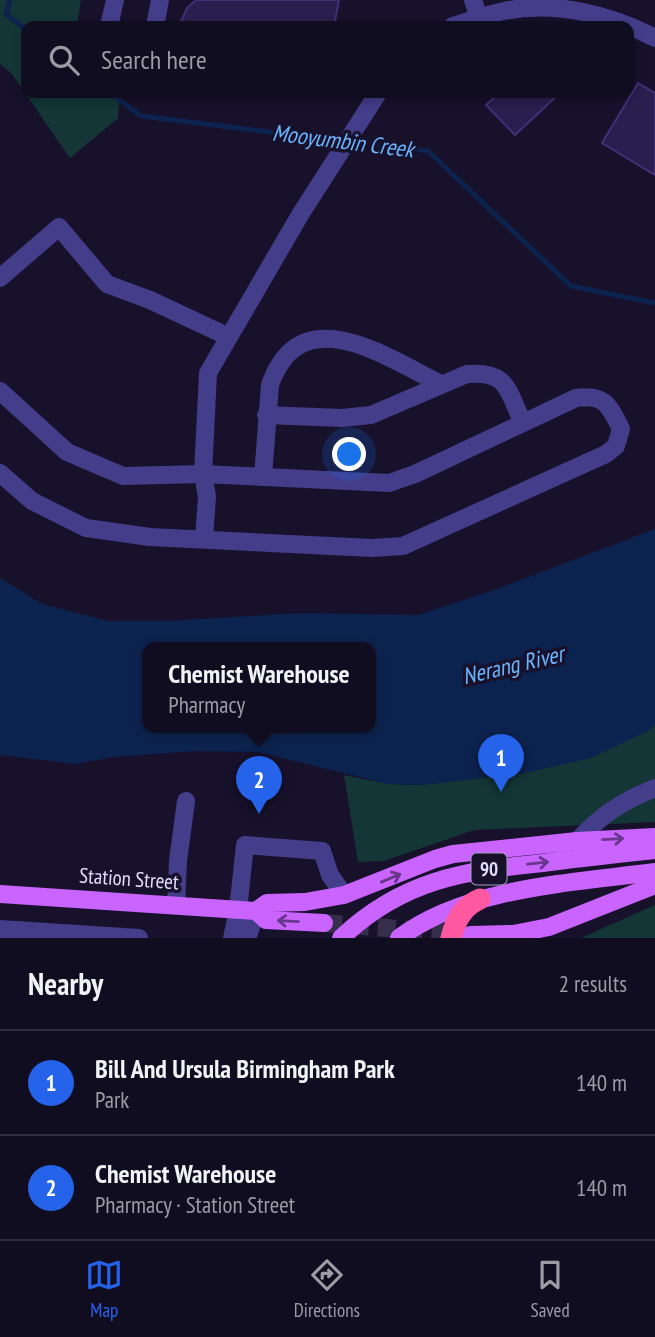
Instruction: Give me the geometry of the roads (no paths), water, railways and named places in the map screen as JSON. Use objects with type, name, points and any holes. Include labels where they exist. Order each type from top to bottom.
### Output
[{"type":"highway","points":[[461,936],[456,922],[466,907],[480,899]]},
{"type":"main road","points":[[247,910],[267,902],[305,902],[344,895],[453,854],[577,841],[655,837]]},
{"type":"main road","name":"90","points":[[341,938],[380,907],[410,891],[451,876],[502,867],[655,850]]},
{"type":"main road","name":"90","points":[[399,938],[443,911],[480,899],[655,872]]},
{"type":"main road","points":[[461,936],[513,934],[549,928],[655,885]]},
{"type":"main road","name":"Station Street","points":[[0,894],[247,910]]},
{"type":"main road","points":[[247,910],[267,920],[324,923]]},
{"type":"street","points":[[110,21],[115,0]]},
{"type":"street","points":[[156,21],[160,0]]},
{"type":"street","points":[[473,0],[478,18]]},
{"type":"street","points":[[469,21],[504,5],[566,9],[618,21]]},
{"type":"street","points":[[634,28],[655,38]]},
{"type":"street","points":[[204,539],[207,497],[203,474],[208,373],[300,215],[375,98]]},
{"type":"street","points":[[0,278],[59,227],[107,284],[150,300],[229,337]]},
{"type":"street","points":[[263,477],[270,385],[275,370],[285,357],[302,344],[319,338],[341,339],[363,346],[441,384]]},
{"type":"street","points":[[267,415],[342,418],[371,415],[467,374],[493,374],[503,382],[523,423]]},
{"type":"street","points":[[0,391],[67,452],[123,476],[203,474],[389,483],[415,474],[576,398],[588,396],[601,398],[611,409],[621,429],[616,446],[606,454],[403,547],[372,548],[150,537],[86,528],[32,501],[0,473]]},
{"type":"street","points":[[577,841],[598,818],[637,795],[655,788]]},
{"type":"street","points":[[176,905],[178,861],[186,801]]},
{"type":"street","points":[[245,938],[249,933],[245,845],[322,851],[330,875],[344,895]]},
{"type":"street","points":[[232,938],[247,910]]},
{"type":"street","points":[[0,929],[139,938]]},
{"type":"water","name":"Nerang River","points":[[655,529],[655,725],[591,758],[525,773],[421,785],[388,784],[258,752],[196,751],[113,757],[76,764],[0,755],[0,578],[42,604],[108,621],[166,621],[301,613],[418,615],[494,590]]},
{"type":"waterway","name":"Mooyumbin Creek","points":[[10,0],[6,14],[21,26]]},
{"type":"waterway","name":"Mooyumbin Creek","points":[[117,98],[141,116],[342,141]]},
{"type":"waterway","name":"Mooyumbin Creek","points":[[352,142],[428,151],[571,286],[655,303]]},
{"type":"tunnel","points":[[324,923],[463,934]]},
{"type":"place","name":"Bill And Ursula Birmingham Park","points":[[501,792]]},
{"type":"place","name":"Chemist Warehouse","points":[[259,814]]}]
